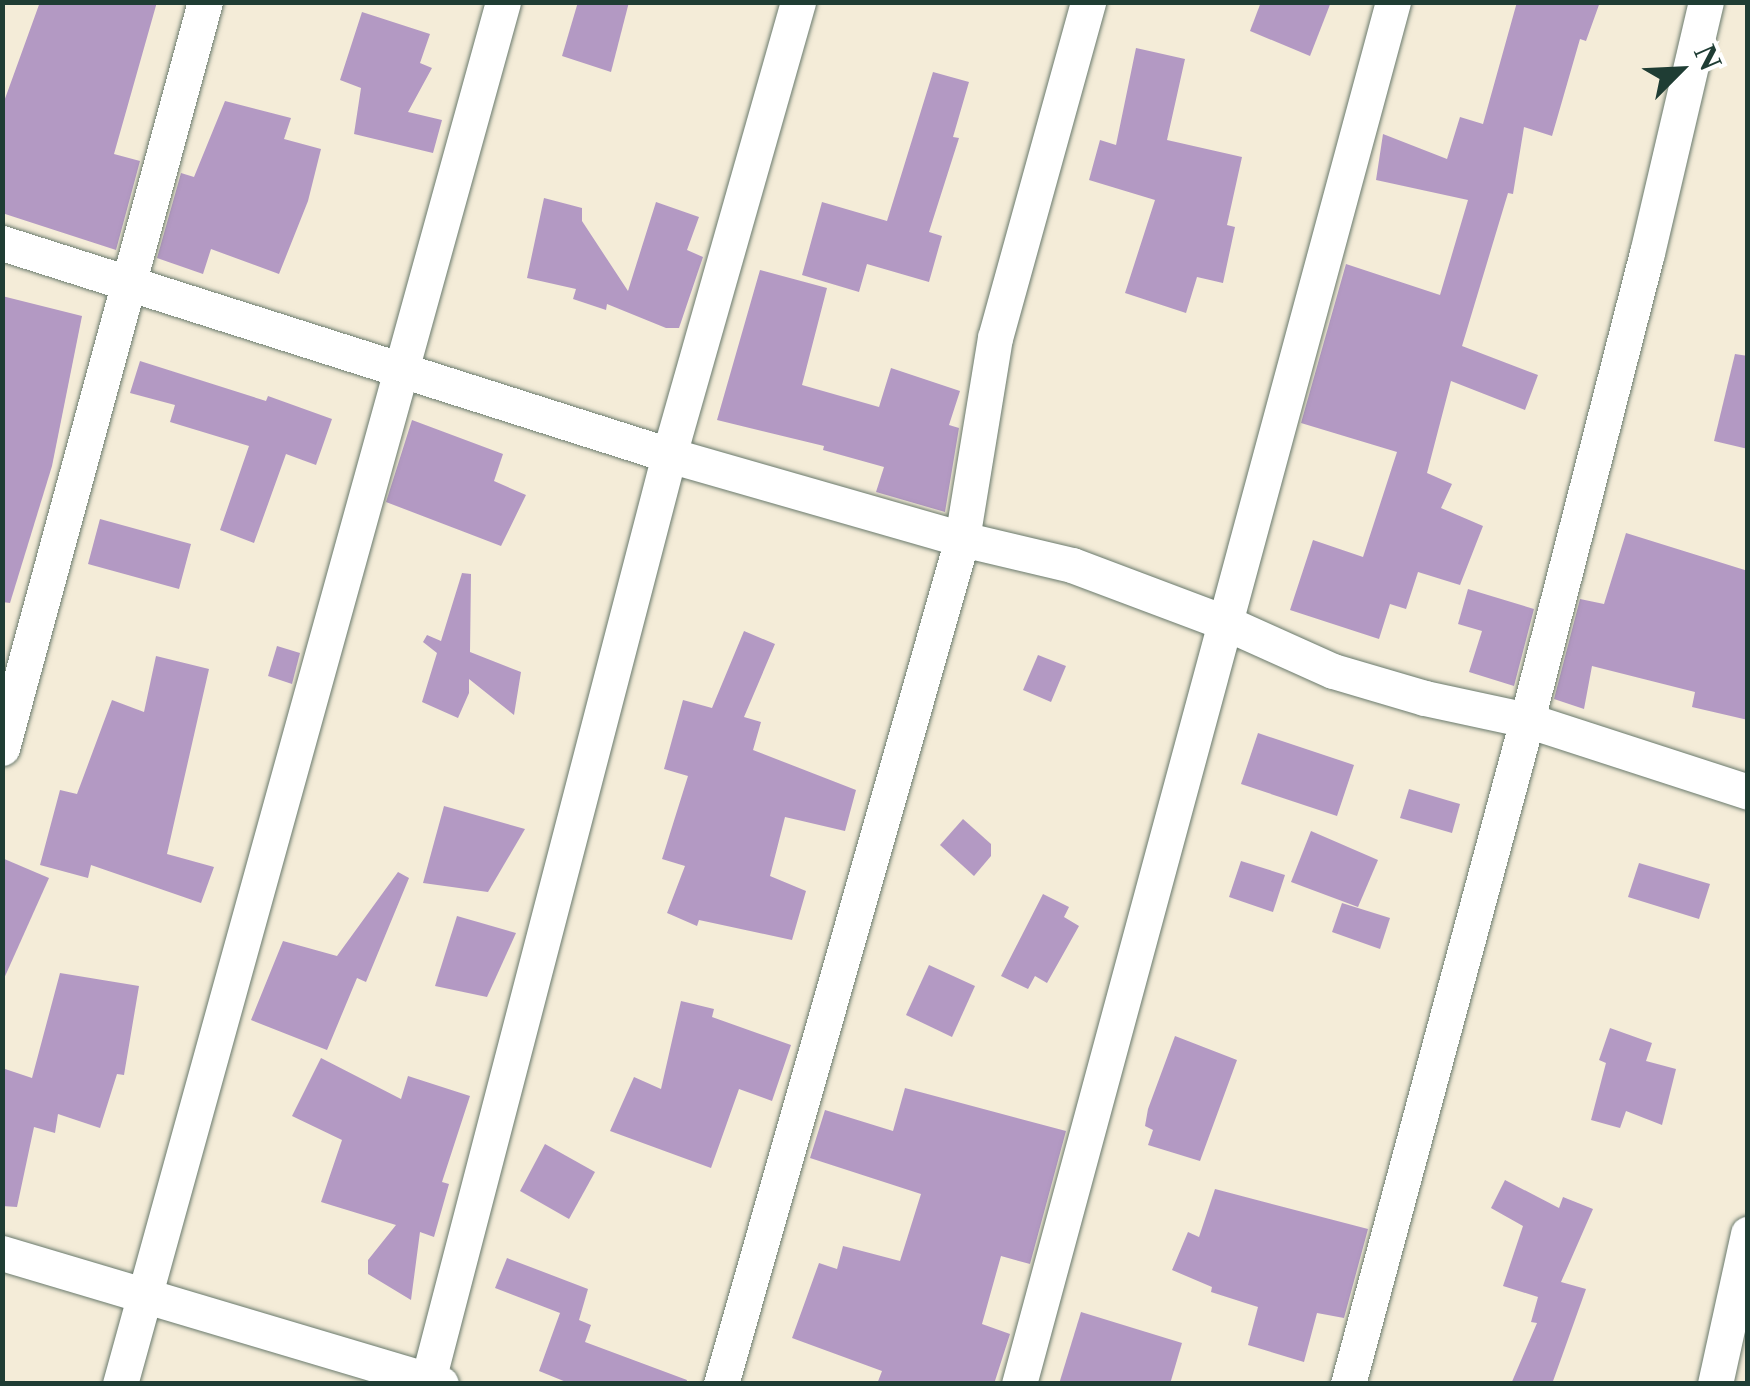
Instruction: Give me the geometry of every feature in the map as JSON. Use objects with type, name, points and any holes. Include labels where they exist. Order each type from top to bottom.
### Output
[{"type":"street","points":[[2,748],[205,2]]},
{"type":"street","points":[[120,1384],[504,2]]},
{"type":"street","points":[[2,1253],[143,1292],[432,1382],[670,455],[798,2]]},
{"type":"street","points":[[721,1384],[962,539],[995,338],[1088,2]]},
{"type":"street","points":[[1019,1384],[1393,2]]},
{"type":"street","points":[[1348,1384],[1527,720],[1647,253],[1706,2]]},
{"type":"street","points":[[2,243],[670,455],[962,539],[1072,565],[1226,623],[1334,670],[1424,698],[1527,720],[1748,792]]},
{"type":"street","points":[[1715,1384],[1748,1234]]},
{"type":"building","points":[[40,2],[157,2],[114,154],[140,161],[116,250],[2,213],[2,107]]},
{"type":"building","points":[[578,2],[629,2],[611,72],[562,56]]},
{"type":"building","points":[[1261,2],[1331,2],[1310,56],[1250,31]]},
{"type":"building","points":[[1517,2],[1600,2],[1586,41],[1580,39],[1552,136],[1524,127],[1513,194],[1508,193],[1462,346],[1538,375],[1525,410],[1451,381],[1427,473],[1452,484],[1441,508],[1483,526],[1460,585],[1418,572],[1406,609],[1390,604],[1379,639],[1290,610],[1313,540],[1363,557],[1397,452],[1301,423],[1346,264],[1440,295],[1468,200],[1376,180],[1383,134],[1447,159],[1460,117],[1483,124]]},
{"type":"building","points":[[362,12],[430,34],[420,63],[432,68],[408,112],[442,120],[433,153],[354,134],[361,88],[340,80]]},
{"type":"building","points":[[1136,48],[1185,59],[1167,140],[1242,157],[1227,225],[1235,227],[1223,283],[1197,277],[1186,313],[1125,293],[1155,200],[1089,180],[1100,140],[1116,145]]},
{"type":"building","points":[[933,72],[969,82],[953,137],[959,138],[929,232],[942,236],[929,282],[867,264],[859,292],[802,275],[822,202],[887,221]]},
{"type":"building","points":[[225,101],[291,118],[284,139],[321,149],[308,201],[279,274],[211,249],[203,274],[157,258],[181,173],[194,177]]},
{"type":"building","points":[[544,198],[582,208],[582,221],[628,291],[656,202],[699,217],[687,250],[703,257],[679,328],[666,328],[607,304],[606,310],[573,299],[576,289],[527,278]]},
{"type":"building","points":[[760,270],[827,288],[802,385],[879,407],[891,368],[960,391],[949,425],[959,428],[945,512],[876,492],[884,467],[823,450],[824,446],[717,420]]},
{"type":"building","points":[[2,296],[82,316],[52,466],[10,603],[2,602]]},
{"type":"building","points":[[1735,354],[1748,356],[1748,449],[1714,441]]},
{"type":"building","points":[[140,361],[266,401],[268,396],[332,419],[316,465],[286,454],[254,543],[220,530],[249,446],[170,422],[175,405],[130,393]]},
{"type":"building","points":[[412,420],[503,454],[494,481],[526,495],[501,546],[386,502]]},
{"type":"building","points":[[100,519],[191,544],[179,589],[88,564]]},
{"type":"building","points":[[1626,533],[1748,571],[1748,720],[1692,707],[1695,692],[1592,666],[1584,709],[1554,699],[1580,599],[1604,604]]},
{"type":"building","points":[[462,573],[471,574],[470,652],[521,672],[514,715],[469,679],[469,693],[458,718],[422,702],[437,653],[423,642],[427,635],[441,641]]},
{"type":"building","points":[[1468,589],[1534,609],[1514,686],[1469,672],[1482,631],[1458,624]]},
{"type":"building","points":[[744,631],[775,644],[744,717],[761,722],[753,750],[856,790],[845,831],[785,817],[770,876],[806,891],[792,940],[699,920],[697,926],[667,913],[685,866],[662,859],[688,776],[664,769],[683,700],[712,708]]},
{"type":"building","points":[[277,646],[300,653],[292,684],[268,676]]},
{"type":"building","points":[[1038,655],[1066,666],[1051,702],[1023,690]]},
{"type":"building","points":[[156,656],[209,669],[167,854],[214,867],[201,903],[91,865],[88,878],[40,865],[60,790],[77,794],[112,700],[144,712]]},
{"type":"building","points":[[1258,733],[1354,765],[1337,816],[1241,784]]},
{"type":"building","points":[[1409,789],[1460,804],[1452,833],[1400,818]]},
{"type":"building","points":[[444,806],[525,829],[488,892],[423,883]]},
{"type":"building","points":[[963,819],[991,844],[991,856],[974,876],[940,845]]},
{"type":"building","points":[[1311,831],[1378,860],[1358,907],[1291,882]]},
{"type":"building","points":[[2,858],[49,878],[2,983]]},
{"type":"building","points":[[1241,861],[1285,875],[1273,912],[1229,897]]},
{"type":"building","points":[[1639,863],[1710,884],[1699,919],[1628,897]]},
{"type":"building","points":[[398,872],[409,878],[366,982],[357,978],[327,1050],[251,1020],[283,941],[337,956]]},
{"type":"building","points":[[1043,894],[1069,907],[1064,917],[1079,926],[1047,983],[1035,976],[1028,989],[1001,976]]},
{"type":"building","points":[[1342,903],[1390,918],[1380,949],[1332,932]]},
{"type":"building","points":[[457,916],[516,933],[487,997],[435,986]]},
{"type":"building","points":[[929,965],[975,986],[952,1037],[906,1015]]},
{"type":"building","points":[[60,973],[139,986],[124,1075],[117,1074],[100,1128],[58,1114],[55,1133],[34,1127],[17,1207],[2,1206],[2,1068],[32,1078]]},
{"type":"building","points":[[681,1001],[714,1009],[712,1017],[791,1045],[772,1101],[739,1089],[711,1168],[610,1131],[634,1077],[661,1089]]},
{"type":"building","points":[[1610,1028],[1652,1043],[1646,1061],[1676,1069],[1662,1125],[1626,1111],[1620,1128],[1591,1120],[1606,1063],[1599,1060]]},
{"type":"building","points":[[1175,1036],[1237,1060],[1200,1161],[1148,1145],[1153,1130],[1145,1126],[1148,1109]]},
{"type":"building","points":[[321,1058],[401,1099],[408,1076],[470,1096],[442,1182],[449,1184],[434,1237],[420,1232],[411,1300],[368,1274],[368,1260],[396,1225],[321,1202],[342,1140],[292,1116]]},
{"type":"building","points":[[905,1088],[1066,1131],[1030,1264],[1001,1256],[982,1324],[1010,1334],[994,1384],[877,1384],[882,1371],[792,1338],[819,1263],[837,1269],[843,1246],[900,1261],[921,1194],[810,1158],[825,1110],[893,1131]]},
{"type":"building","points":[[545,1144],[595,1172],[569,1219],[520,1191]]},
{"type":"building","points":[[1505,1180],[1559,1208],[1563,1197],[1593,1209],[1561,1282],[1586,1289],[1552,1384],[1511,1384],[1537,1323],[1531,1322],[1538,1297],[1503,1286],[1523,1226],[1491,1208]]},
{"type":"building","points":[[1215,1189],[1368,1229],[1344,1318],[1317,1313],[1304,1362],[1248,1345],[1258,1307],[1211,1292],[1212,1287],[1172,1270],[1188,1232],[1199,1237]]},
{"type":"building","points":[[507,1258],[588,1289],[579,1320],[591,1325],[585,1342],[687,1380],[686,1384],[571,1384],[539,1371],[560,1313],[495,1288]]},
{"type":"building","points":[[1081,1312],[1182,1343],[1170,1384],[1059,1384]]}]
